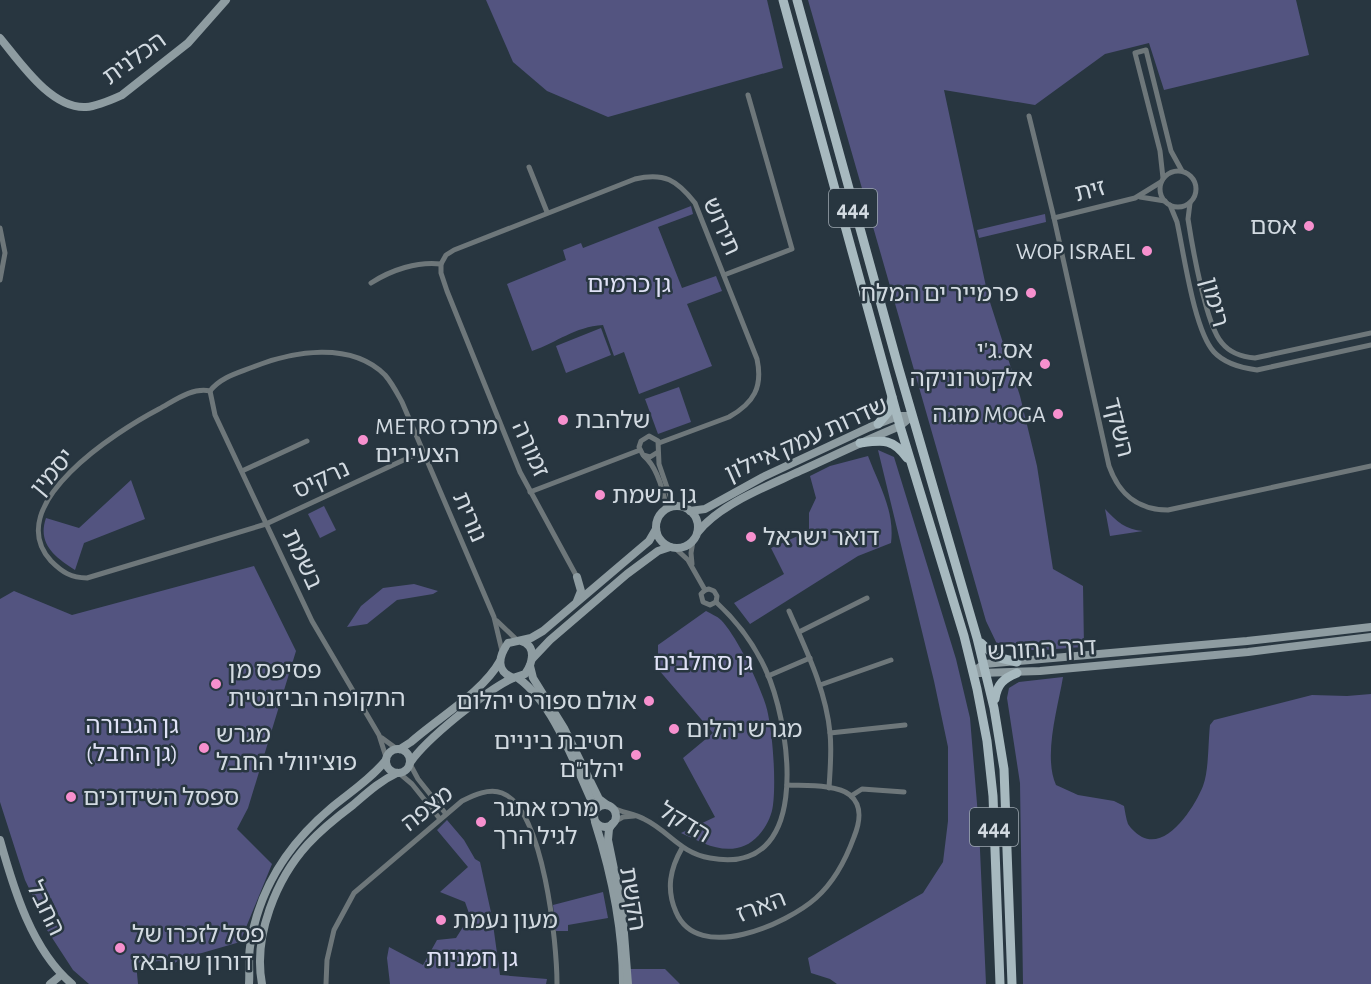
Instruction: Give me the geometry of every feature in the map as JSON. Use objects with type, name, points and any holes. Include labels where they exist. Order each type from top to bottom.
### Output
[{"type":"main road","name":"הכלנית","points":[[0,39],[28,72],[57,99],[84,107],[109,101],[122,95],[188,43],[226,0]]},
{"type":"main road","name":"444","points":[[783,0],[899,421],[973,672],[987,741],[993,796],[1000,984]]},
{"type":"main road","name":"444","points":[[797,0],[912,416],[977,638],[994,708],[1004,769],[1012,984]]},
{"type":"main road","points":[[879,424],[889,411],[892,392]]},
{"type":"main road","name":"שדרות עמק איילון","points":[[698,532],[703,525],[719,513],[751,495],[912,416]]},
{"type":"main road","name":"שדרות עמק איילון","points":[[690,511],[705,509],[763,477],[879,424],[899,421]]},
{"type":"main road","points":[[860,443],[889,442],[900,448],[911,463]]},
{"type":"main road","points":[[249,984],[249,954],[254,922],[263,896],[280,862],[308,828],[374,772],[391,751],[411,742],[483,683],[494,670],[508,644],[543,631],[649,541],[662,512],[678,506],[690,511],[697,520],[698,532],[693,541],[686,546],[657,551],[627,574],[549,640],[531,662],[525,674],[489,692],[419,750],[406,770],[381,782],[308,844],[279,887],[266,925],[260,961],[262,984]]},
{"type":"main road","points":[[656,529],[660,540],[673,547]]},
{"type":"main road","points":[[577,577],[586,584],[597,584]]},
{"type":"main road","points":[[577,577],[581,591],[577,602]]},
{"type":"main road","name":"דרך החורש","points":[[973,672],[1017,662],[1371,627]]},
{"type":"main road","name":"דרך החורש","points":[[985,669],[1017,673],[1248,652],[1371,637]]},
{"type":"main road","points":[[977,638],[996,657],[1017,662]]},
{"type":"main road","points":[[519,640],[526,642],[531,648],[533,678],[564,728],[599,799],[609,806],[615,812],[613,823],[604,827],[594,818],[600,806],[609,806]]},
{"type":"main road","points":[[502,656],[502,670],[516,678]]},
{"type":"main road","points":[[994,708],[996,690],[1000,683],[1006,677],[1017,673]]},
{"type":"main road","name":"הקשת","points":[[516,678],[535,692],[559,731],[592,804],[609,866],[617,909],[622,984]]},
{"type":"main road","points":[[399,749],[407,753],[410,764]]},
{"type":"main road","points":[[386,758],[388,768],[398,773]]},
{"type":"main road","name":"הקשת","points":[[613,823],[609,829],[608,840],[622,908],[628,984]]},
{"type":"main road","name":"החבל","points":[[0,840],[14,891],[46,954],[61,975],[72,984]]},
{"type":"main road","points":[[50,984],[61,975]]},
{"type":"street","points":[[1162,180],[1171,172],[1182,171],[1191,175],[1196,192],[1190,202],[1180,207],[1167,203],[1160,193],[1162,180],[1160,151],[1135,53],[1146,50],[1171,151],[1182,171]]},
{"type":"street","points":[[724,275],[792,249],[748,95]]},
{"type":"street","name":"השקד","points":[[1029,116],[1109,466],[1113,478],[1128,498],[1152,509],[1168,510],[1371,466]]},
{"type":"street","points":[[529,168],[547,212]]},
{"type":"street","name":"תירוש","points":[[441,264],[446,255],[454,250],[635,179],[653,175],[662,177],[683,189],[695,203],[757,359],[760,376],[756,392],[744,407],[729,417],[659,443]]},
{"type":"street","name":"זית","points":[[1135,198],[1162,180]]},
{"type":"street","name":"זית","points":[[1054,218],[1135,198],[1155,198],[1167,203]]},
{"type":"street","name":"רימון","points":[[1190,202],[1188,219],[1210,318],[1216,336],[1225,346],[1240,355],[1255,358],[1371,333]]},
{"type":"street","name":"רימון","points":[[1167,203],[1177,222],[1202,332],[1215,353],[1222,359],[1239,367],[1257,370],[1371,345]]},
{"type":"street","points":[[0,228],[5,253],[0,280]]},
{"type":"street","points":[[371,283],[420,263],[441,264]]},
{"type":"street","name":"זמורה","points":[[441,264],[441,273],[447,291],[520,472],[577,577]]},
{"type":"street","name":"נורית","points":[[210,391],[219,381],[281,358],[307,353],[343,354],[360,360],[384,375],[402,402],[494,617],[502,656]]},
{"type":"street","name":"יסמין","points":[[210,391],[197,391],[185,395],[130,424],[101,445],[62,479],[38,520],[37,534],[40,545],[58,569],[69,576],[87,578],[267,524]]},
{"type":"street","name":"בשמת","points":[[210,391],[215,415],[322,640],[379,735],[386,758]]},
{"type":"street","points":[[662,512],[665,503],[656,474],[649,460],[641,452],[641,441],[647,436],[653,437],[659,443],[659,464],[669,495],[678,506]]},
{"type":"street","points":[[242,471],[307,441]]},
{"type":"street","name":"נרקיס","points":[[267,524],[423,452]]},
{"type":"street","points":[[530,492],[641,452],[650,457],[658,452]]},
{"type":"street","points":[[692,566],[690,553],[693,541]]},
{"type":"street","points":[[673,547],[681,552],[692,566],[705,590]]},
{"type":"street","points":[[705,590],[714,591],[717,597],[716,602],[711,605],[703,602],[701,594],[705,590]]},
{"type":"street","points":[[799,632],[867,598]]},
{"type":"street","name":"הדקל","points":[[609,806],[648,821],[682,848],[701,856],[721,859],[740,857],[758,850],[772,837],[782,819],[787,785],[783,728],[768,676],[748,637],[716,602]]},
{"type":"street","points":[[789,611],[810,658],[826,706],[830,734],[829,788]]},
{"type":"street","name":"נורית","points":[[494,617],[519,640]]},
{"type":"street","points":[[768,676],[810,658]]},
{"type":"street","points":[[820,685],[891,660]]},
{"type":"street","points":[[830,734],[905,725]]},
{"type":"street","name":"בשמת","points":[[379,735],[399,749]]},
{"type":"street","points":[[410,764],[418,779],[446,814]]},
{"type":"street","points":[[398,773],[412,784],[440,819]]},
{"type":"street","points":[[787,785],[829,788],[844,791],[851,796],[862,789],[904,792]]},
{"type":"street","name":"מצפה","points":[[326,984],[327,960],[334,930],[354,893],[462,801],[482,792],[502,793],[520,807],[533,837],[552,911],[557,984]]},
{"type":"street","name":"הארז","points":[[682,848],[673,865],[670,888],[672,900],[682,924],[697,934],[709,937],[724,937],[760,930],[784,921],[806,907],[836,873],[847,855],[859,822],[859,812],[851,796]]},
{"type":"street","name":"הדקל","points":[[613,823],[623,817],[638,816]]},
{"type":"green space","points":[[486,0],[767,0],[783,68],[608,117],[547,91],[513,62]]},
{"type":"green space","points":[[808,0],[1296,0],[1309,55],[1164,90],[1149,43],[1105,54],[1035,105],[944,90],[988,296],[1020,396],[1037,466],[1053,569],[1083,586],[1084,647],[1040,650],[1007,647],[997,644],[986,621]]},
{"type":"green space","name":"גן כרמים","points":[[691,206],[693,214],[658,227],[682,288],[716,276],[722,291],[687,304],[712,366],[639,394],[624,352],[614,356],[603,325],[583,329],[532,351],[507,284],[566,260],[563,250],[581,243],[583,248]]},
{"type":"green space","points":[[1045,214],[1046,222],[979,238],[977,230]]},
{"type":"green space","points":[[601,328],[611,355],[566,373],[556,346]]},
{"type":"green space","points":[[679,387],[691,422],[658,434],[645,399]]},
{"type":"green space","points":[[878,450],[894,457],[956,659],[970,718],[979,828],[986,984],[837,984],[830,979],[811,973],[808,958],[923,893],[943,862],[948,821],[948,747]]},
{"type":"green space","points":[[868,456],[891,520],[891,543],[858,556],[750,624],[734,603],[784,574],[771,548],[809,531],[809,513],[816,498],[810,476],[830,466]]},
{"type":"green space","points":[[131,480],[145,519],[84,543],[75,570],[55,555],[44,535],[46,518],[79,528]]},
{"type":"green space","points":[[324,506],[336,530],[320,538],[308,514]]},
{"type":"green space","points":[[1105,509],[1122,524],[1131,529],[1143,531],[1110,536]]},
{"type":"green space","name":"גן הגבורה (גן החבל)","points":[[254,566],[296,651],[248,808],[237,829],[272,864],[240,942],[181,959],[173,964],[159,961],[136,963],[138,984],[89,984],[73,970],[47,930],[62,923],[51,898],[37,905],[25,880],[0,802],[0,599],[14,591],[72,615]]},
{"type":"green space","points":[[414,584],[438,591],[433,594],[397,600],[367,624],[347,627],[361,606],[383,588]]},
{"type":"green space","name":"גן סחלבים","points":[[706,611],[721,620],[727,628],[756,679],[768,714],[774,760],[773,805],[766,826],[750,843],[730,849],[715,847],[681,833],[715,817],[683,758],[713,733],[658,669],[658,645]]},
{"type":"green space","points":[[1063,677],[1051,746],[1052,773],[1056,785],[1078,795],[1114,801],[1124,806],[1127,822],[1131,828],[1142,837],[1152,839],[1171,832],[1194,804],[1203,786],[1210,725],[1214,720],[1312,695],[1371,694],[1371,984],[1023,984],[1020,783],[1007,698],[1009,688],[1019,682]]},
{"type":"green space","name":"גן חמניות","points":[[447,820],[464,840],[475,859],[480,862],[492,917],[500,975],[547,979],[546,984],[390,984],[387,958],[389,947],[423,965],[437,940],[456,938],[470,916],[465,902],[440,892],[468,867],[437,830]]},
{"type":"green space","points":[[603,892],[608,918],[568,925],[568,931],[556,931],[553,905]]},
{"type":"green space","points":[[628,969],[665,969],[680,984],[628,984]]},
{"type":"place","name":"אסם","points":[[1309,226]]},
{"type":"place","name":"WOP ISRAEL","points":[[1147,251]]},
{"type":"place","name":"פרמייר ים המלח","points":[[1031,293]]},
{"type":"place","name":"אס.ג'י אלקטרוניקה","points":[[1045,364]]},
{"type":"place","name":"מוגה MOGA","points":[[1058,414]]},
{"type":"place","name":"שלהבת","points":[[563,420]]},
{"type":"place","name":"METRO מרכז הצעירים","points":[[363,440]]},
{"type":"place","name":"גן בשמת","points":[[600,495]]},
{"type":"place","name":"דואר ישראל","points":[[751,537]]},
{"type":"place","name":"פסיפס מן התקופה הביזנטית","points":[[216,684]]},
{"type":"place","name":"אולם ספורט יהלום","points":[[649,701]]},
{"type":"place","name":"מגרש יהלום","points":[[674,729]]},
{"type":"place","name":"מגרש פוצ'יוולי החבל","points":[[204,748]]},
{"type":"place","name":"חטיבת ביניים יהלו\"ם","points":[[636,755]]},
{"type":"place","name":"ספסל השידוכים","points":[[71,797]]},
{"type":"place","name":"מרכז אתגר לגיל הרך","points":[[481,822]]},
{"type":"place","name":"מעון נעמת","points":[[441,920]]},
{"type":"place","name":"פסל לזכרו של דורון שהבאז","points":[[120,948]]}]
